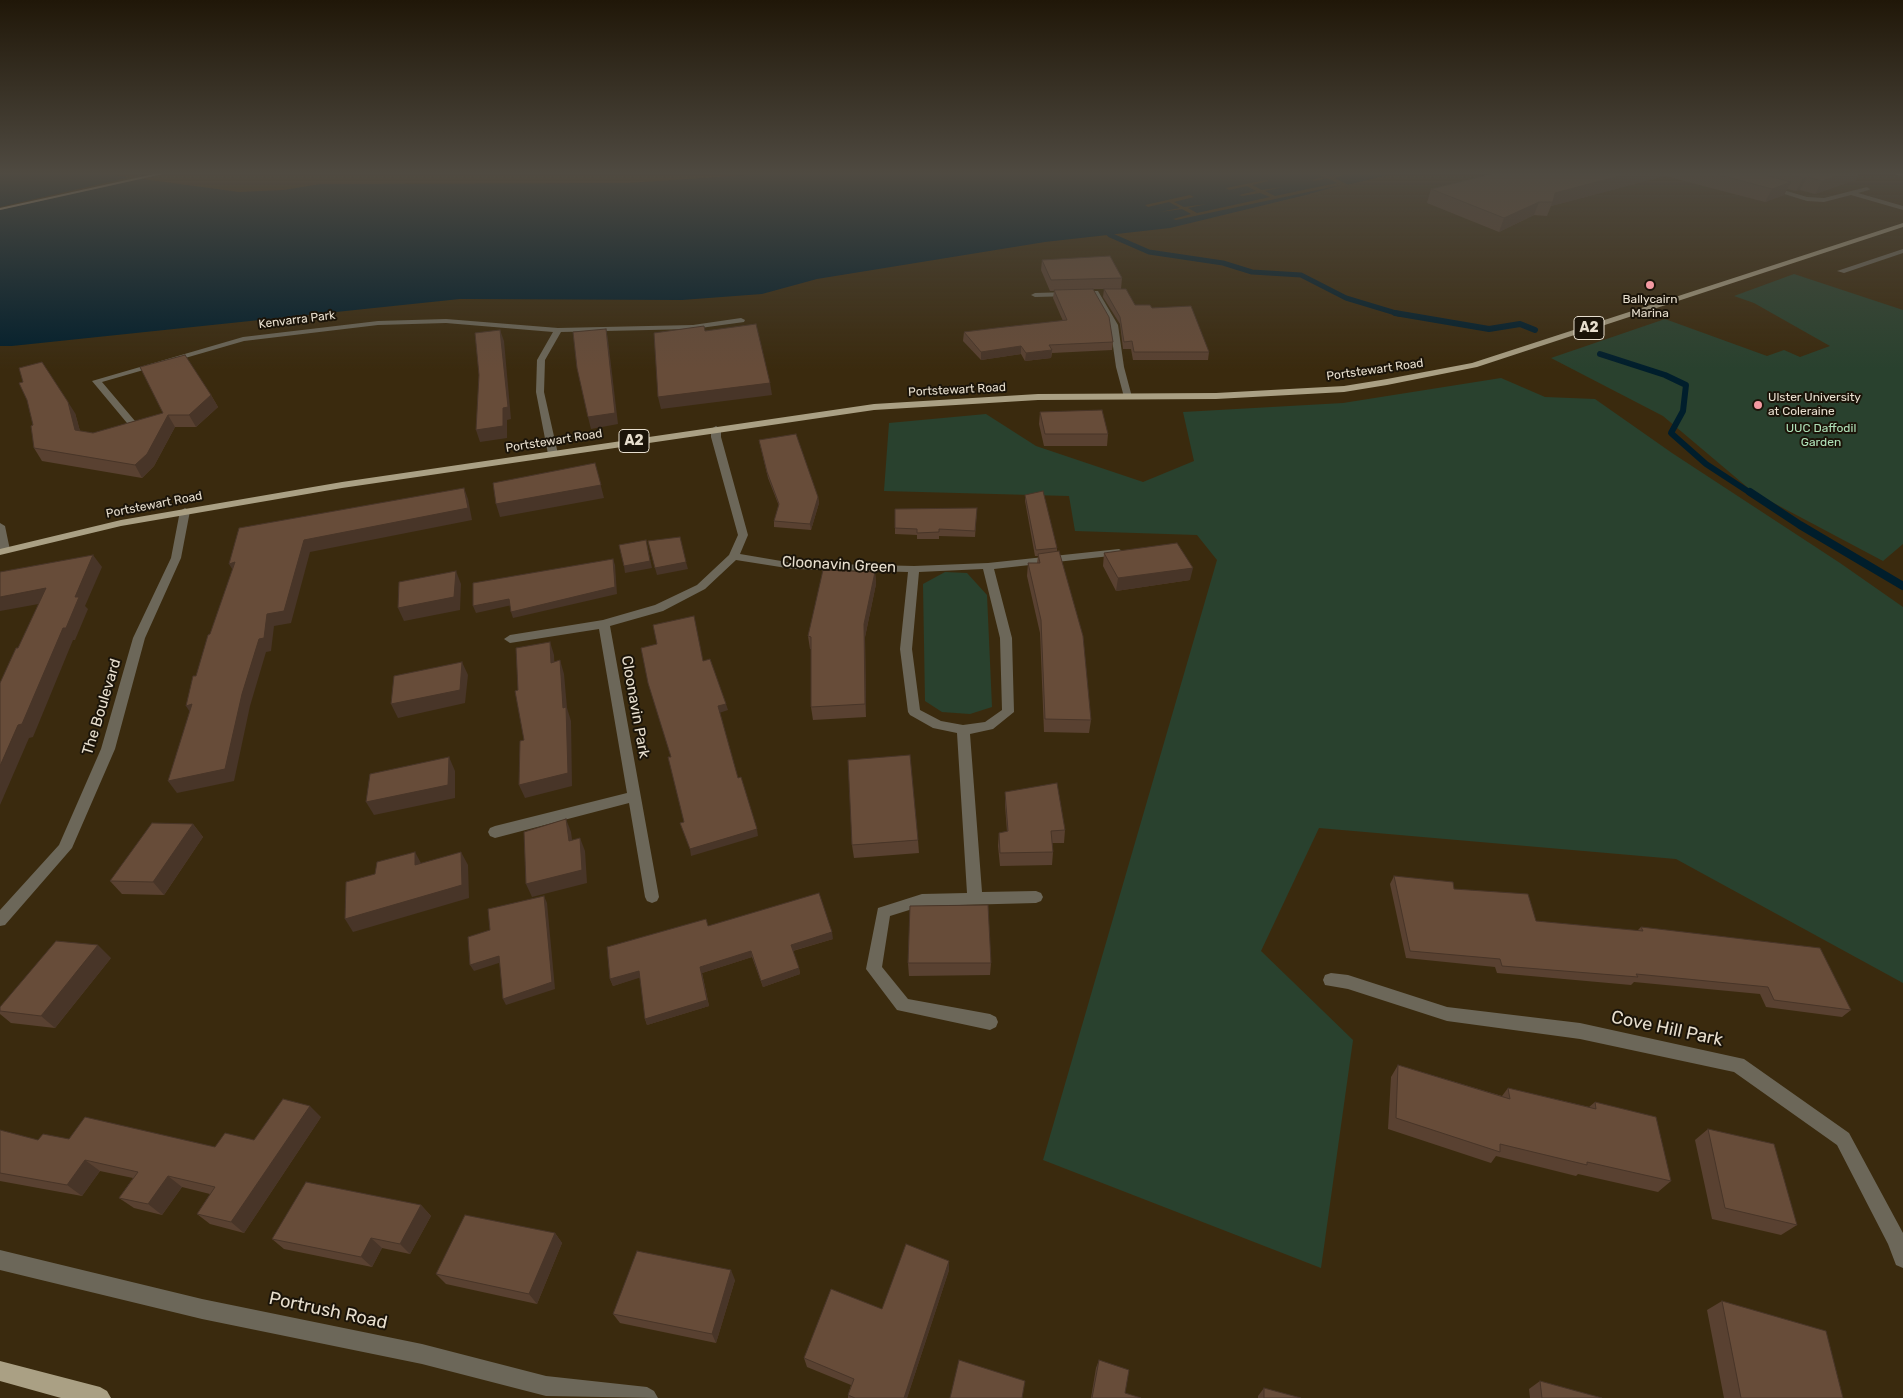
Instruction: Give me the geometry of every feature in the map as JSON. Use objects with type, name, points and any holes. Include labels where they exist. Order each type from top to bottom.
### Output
[{"type":"main road","name":"Portstewart Road","points":[[3,551],[186,511],[342,485],[874,407],[1038,397],[1216,396],[1344,389],[1453,370],[1594,327],[1863,238]]},
{"type":"main road","points":[[0,1371],[100,1398]]},
{"type":"street","points":[[1841,271],[1903,251]]},
{"type":"street","points":[[1085,293],[1104,293]]},
{"type":"street","points":[[1095,293],[1114,325],[1120,367],[1128,396]]},
{"type":"street","points":[[1035,295],[1075,294]]},
{"type":"street","name":"Kenvarra Park","points":[[130,421],[96,381],[243,339],[378,323],[446,321],[558,330],[693,327],[741,320]]},
{"type":"street","points":[[553,454],[540,392],[541,360],[558,330]]},
{"type":"street","points":[[510,639],[604,624],[659,608],[701,587],[734,556],[743,536],[716,437],[716,429]]},
{"type":"street","name":"The Boulevard","points":[[0,920],[65,848],[108,749],[139,638],[176,558],[186,511]]},
{"type":"street","points":[[0,526],[3,551]]},
{"type":"street","name":"Cloonavin Green","points":[[734,556],[793,566],[914,569],[988,566],[1135,551]]},
{"type":"street","name":"Cloonavin Green","points":[[914,569],[906,649],[914,712],[938,725],[964,730],[988,726],[1008,712],[1006,638],[988,566]]},
{"type":"street","name":"Cloonavin Park","points":[[604,624],[652,897]]},
{"type":"street","points":[[964,730],[975,899]]},
{"type":"street","points":[[495,832],[634,796]]},
{"type":"street","points":[[990,1022],[903,1006],[874,969],[883,912],[922,900],[1036,897]]},
{"type":"street","name":"Cove Hill Park","points":[[1331,980],[1348,982],[1446,1014],[1580,1031],[1738,1064],[1843,1139],[1896,1239],[1903,1258]]},
{"type":"street","name":"Portrush Road","points":[[0,1260],[202,1308],[422,1354],[546,1386],[647,1398]]},
{"type":"green space","name":"UUC Daffodil Garden","points":[[1794,274],[1903,310],[1903,544],[1883,561],[1753,492],[1663,416],[1551,358],[1665,319],[1767,356],[1784,350],[1800,357],[1830,346],[1754,303],[1734,296]]},
{"type":"green space","points":[[1501,378],[1545,397],[1595,399],[1672,453],[1840,563],[1903,607],[1903,983],[1676,859],[1319,828],[1261,951],[1353,1040],[1321,1268],[1043,1160],[1217,560],[1197,535],[1075,531],[1069,496],[884,491],[889,423],[986,414],[1036,446],[1143,482],[1194,461],[1183,412],[1343,403]]},
{"type":"green space","points":[[945,572],[967,573],[987,595],[992,707],[970,714],[942,712],[925,701],[923,584]]},
{"type":"water","points":[[0,238],[1079,238],[817,279],[762,294],[682,300],[460,299],[0,346]]},
{"type":"building","points":[[1110,256],[1122,278],[1051,280],[1042,260]]},
{"type":"building","points":[[1093,289],[1109,317],[1113,342],[1049,345],[1052,350],[1026,353],[1021,346],[981,352],[964,332],[1067,320],[1054,290]]},
{"type":"building","points":[[1104,289],[1126,289],[1135,305],[1150,305],[1152,308],[1191,306],[1209,352],[1134,352],[1132,341],[1124,342],[1120,317]]},
{"type":"building","points":[[756,324],[770,383],[658,397],[654,333],[704,326],[705,331]]},
{"type":"building","points":[[606,329],[615,413],[588,417],[577,368],[573,332]]},
{"type":"building","points":[[500,330],[508,407],[503,408],[503,426],[476,430],[479,375],[475,333]]},
{"type":"building","points":[[185,355],[211,395],[189,415],[168,415],[147,454],[135,465],[34,448],[31,426],[33,425],[27,400],[19,383],[23,382],[19,368],[42,362],[68,402],[75,430],[93,433],[163,413],[140,367]]},
{"type":"building","points":[[1102,410],[1108,434],[1045,434],[1040,412]]},
{"type":"building","points":[[796,434],[818,497],[810,524],[774,521],[779,504],[767,472],[759,440]]},
{"type":"building","points":[[595,463],[601,485],[496,504],[493,483]]},
{"type":"building","points":[[464,488],[468,508],[304,540],[284,611],[267,614],[264,638],[259,639],[242,694],[225,769],[168,781],[192,704],[186,706],[193,676],[196,676],[208,635],[210,634],[235,562],[229,564],[239,528]]},
{"type":"building","points":[[1043,491],[1057,548],[1036,550],[1025,495]]},
{"type":"building","points":[[977,508],[975,531],[939,529],[939,532],[917,533],[917,529],[895,528],[895,509]]},
{"type":"building","points":[[680,537],[686,562],[655,568],[648,541]]},
{"type":"building","points":[[646,540],[650,561],[624,566],[619,545]]},
{"type":"building","points":[[1177,543],[1193,568],[1118,578],[1104,553]]},
{"type":"building","points":[[1059,551],[1083,636],[1091,720],[1045,719],[1041,620],[1028,563],[1040,563],[1038,554]]},
{"type":"building","points":[[93,555],[75,597],[79,597],[66,628],[63,628],[22,724],[18,725],[0,766],[0,683],[46,588],[0,597],[0,572]]},
{"type":"building","points":[[613,559],[615,587],[511,612],[509,599],[473,606],[473,583]]},
{"type":"building","points":[[823,570],[875,572],[864,624],[865,704],[811,707],[811,637],[808,636]]},
{"type":"building","points":[[456,571],[454,597],[398,608],[399,582]]},
{"type":"building","points":[[694,616],[703,661],[710,659],[726,704],[718,706],[738,778],[741,777],[757,829],[690,849],[680,823],[684,822],[668,757],[671,757],[648,683],[641,648],[657,644],[653,625]]},
{"type":"building","points":[[550,642],[551,663],[560,660],[563,708],[566,707],[568,773],[519,785],[520,741],[524,740],[515,691],[518,690],[516,648]]},
{"type":"building","points":[[462,662],[460,690],[391,704],[394,676]]},
{"type":"building","points":[[910,755],[918,840],[852,845],[848,760]]},
{"type":"building","points":[[449,757],[448,785],[366,802],[370,774]]},
{"type":"building","points":[[1057,783],[1065,830],[1051,831],[1053,852],[1000,853],[999,833],[1008,831],[1005,792]]},
{"type":"building","points":[[566,819],[569,841],[580,838],[582,870],[526,884],[524,832]]},
{"type":"building","points":[[152,823],[193,824],[153,882],[110,881]]},
{"type":"building","points":[[415,852],[415,865],[461,852],[462,885],[345,919],[346,882],[375,874],[377,862]]},
{"type":"building","points":[[1394,876],[1453,882],[1454,889],[1528,894],[1536,921],[1643,931],[1641,927],[1820,948],[1851,1010],[1774,1000],[1768,987],[1636,974],[1638,977],[1502,966],[1500,959],[1410,951]]},
{"type":"building","points":[[819,893],[832,932],[791,945],[799,968],[761,981],[751,951],[700,967],[707,1000],[645,1019],[639,971],[610,979],[607,947],[706,919],[708,926]]},
{"type":"building","points":[[544,896],[552,982],[503,999],[499,956],[470,965],[468,937],[490,930],[488,909]]},
{"type":"building","points":[[988,905],[991,963],[908,963],[910,906]]},
{"type":"building","points":[[56,941],[98,945],[41,1016],[0,1011],[0,1007]]},
{"type":"building","points":[[1398,1065],[1510,1099],[1508,1088],[1596,1109],[1595,1102],[1656,1117],[1671,1181],[1587,1162],[1587,1165],[1500,1144],[1500,1152],[1396,1118]]},
{"type":"building","points":[[283,1099],[310,1106],[231,1222],[197,1214],[215,1187],[168,1176],[148,1204],[119,1198],[138,1172],[85,1160],[67,1185],[0,1173],[0,1130],[38,1140],[43,1134],[69,1139],[85,1117],[215,1147],[225,1133],[254,1140]]},
{"type":"building","points":[[1708,1129],[1774,1144],[1797,1225],[1725,1208]]},
{"type":"building","points":[[306,1182],[421,1205],[400,1244],[371,1238],[361,1257],[272,1239]]},
{"type":"building","points":[[465,1215],[555,1233],[529,1294],[436,1274]]},
{"type":"building","points":[[906,1244],[949,1261],[904,1398],[855,1398],[848,1395],[854,1379],[804,1358],[831,1289],[882,1309]]},
{"type":"building","points":[[637,1251],[731,1270],[712,1334],[613,1314]]},
{"type":"building","points":[[1722,1301],[1826,1331],[1843,1398],[1741,1398]]},
{"type":"building","points":[[959,1360],[1025,1381],[1022,1398],[950,1398]]},
{"type":"building","points":[[1099,1360],[1129,1370],[1125,1393],[1141,1398],[1092,1398]]},
{"type":"building","points":[[1540,1381],[1602,1398],[1542,1398]]},
{"type":"building","points":[[1264,1388],[1301,1398],[1264,1398]]},
{"type":"waterway","points":[[1117,238],[1149,252],[1223,263],[1252,272],[1301,275],[1346,298],[1397,313]]},
{"type":"waterway","points":[[1397,313],[1489,329],[1520,324],[1535,330]]},
{"type":"waterway","points":[[1600,354],[1665,375],[1686,385],[1683,411],[1671,433],[1706,464],[1752,494]]},
{"type":"waterway","points":[[1750,492],[1800,525],[1903,586]]},
{"type":"place","name":"Ballycairn Marina","points":[[1650,285]]},
{"type":"place","name":"Ulster University at Coleraine","points":[[1758,405]]}]
